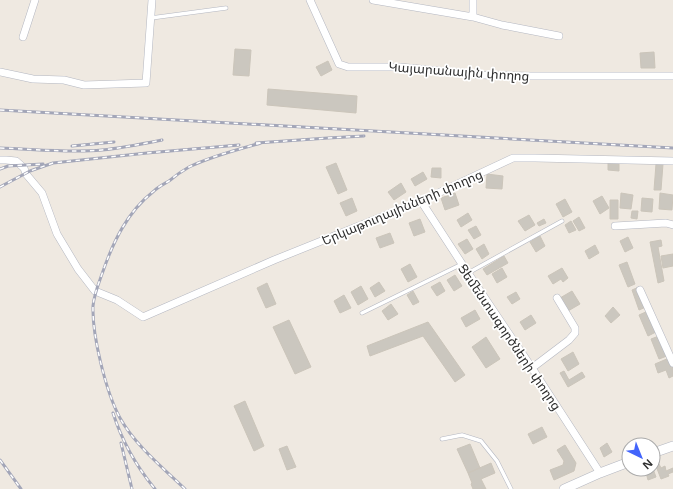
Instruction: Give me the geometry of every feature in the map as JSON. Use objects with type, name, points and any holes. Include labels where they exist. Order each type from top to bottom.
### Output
[{"type":"street","points":[[23,37],[35,0]]},
{"type":"street","points":[[0,72],[33,79],[64,80],[84,85],[146,83],[152,0]]},
{"type":"street","name":"Կայարանային փողոց","points":[[310,0],[339,64],[348,67],[400,66],[489,75],[673,76]]},
{"type":"street","points":[[374,0],[473,16],[502,24],[559,36]]},
{"type":"street","points":[[473,0],[473,16]]},
{"type":"street","name":"Երկաթուղայինների փողոց","points":[[0,160],[16,161],[24,168],[28,176],[42,193],[57,234],[78,269],[95,291],[117,300],[143,317],[274,260],[421,201],[513,158],[673,161]]},
{"type":"street","name":"Ցեմենտագործների փողոց","points":[[421,201],[600,473]]},
{"type":"street","points":[[615,226],[673,225]]},
{"type":"street","points":[[640,290],[673,363]]},
{"type":"street","points":[[532,368],[576,333],[575,328],[557,298]]},
{"type":"street","points":[[661,450],[673,446]]},
{"type":"street","points":[[564,489],[621,465]]},
{"type":"lane","points":[[150,18],[226,8]]},
{"type":"lane","points":[[468,273],[562,221]]},
{"type":"lane","points":[[362,312],[462,264]]},
{"type":"lane","points":[[442,439],[462,435],[481,441],[497,461],[511,489]]},
{"type":"building","points":[[235,49],[251,50],[249,76],[233,75]]},
{"type":"building","points":[[654,52],[655,68],[641,68],[640,53]]},
{"type":"building","points":[[328,61],[332,70],[321,76],[316,67]]},
{"type":"building","points":[[268,89],[357,96],[356,113],[267,105]]},
{"type":"building","points":[[608,162],[619,163],[619,171],[608,170]]},
{"type":"building","points":[[336,163],[347,190],[338,194],[326,167]]},
{"type":"building","points":[[656,164],[663,164],[661,190],[654,190]]},
{"type":"building","points":[[432,168],[441,168],[441,178],[431,177]]},
{"type":"building","points":[[423,172],[427,179],[415,186],[411,179]]},
{"type":"building","points":[[487,174],[503,176],[502,189],[486,188]]},
{"type":"building","points":[[401,183],[406,192],[394,200],[388,192]]},
{"type":"building","points":[[455,193],[459,205],[445,210],[441,198]]},
{"type":"building","points":[[621,193],[633,195],[631,209],[620,208]]},
{"type":"building","points":[[660,193],[673,195],[672,210],[659,209]]},
{"type":"building","points":[[602,196],[609,208],[600,214],[593,201]]},
{"type":"building","points":[[352,198],[357,211],[346,216],[340,203]]},
{"type":"building","points":[[642,198],[653,199],[652,212],[641,211]]},
{"type":"building","points":[[565,199],[572,212],[563,217],[556,204]]},
{"type":"building","points":[[610,200],[618,200],[618,219],[610,219]]},
{"type":"building","points":[[632,211],[638,211],[637,219],[631,218]]},
{"type":"building","points":[[468,213],[472,220],[461,227],[457,220]]},
{"type":"building","points":[[529,215],[535,225],[525,231],[518,221]]},
{"type":"building","points":[[579,217],[585,228],[579,231],[573,221]]},
{"type":"building","points":[[420,219],[425,232],[414,236],[409,223]]},
{"type":"building","points":[[544,219],[546,223],[539,226],[537,223]]},
{"type":"building","points":[[571,221],[576,230],[569,233],[565,225]]},
{"type":"building","points":[[476,226],[481,235],[474,239],[468,230]]},
{"type":"building","points":[[390,233],[394,243],[380,248],[376,238]]},
{"type":"building","points":[[540,236],[545,246],[536,252],[530,242]]},
{"type":"building","points":[[628,237],[633,248],[625,252],[620,241]]},
{"type":"building","points":[[467,239],[473,249],[465,254],[458,244]]},
{"type":"building","points":[[661,240],[662,246],[658,247],[664,281],[658,283],[650,242]]},
{"type":"building","points":[[484,244],[489,254],[482,259],[476,249]]},
{"type":"building","points":[[595,245],[599,253],[589,259],[585,251]]},
{"type":"building","points":[[673,254],[673,266],[663,268],[661,256]]},
{"type":"building","points":[[504,256],[508,263],[487,275],[483,269]]},
{"type":"building","points":[[627,262],[635,284],[628,287],[619,265]]},
{"type":"building","points":[[410,264],[417,277],[408,282],[401,269]]},
{"type":"building","points":[[502,268],[507,277],[497,283],[492,274]]},
{"type":"building","points":[[562,268],[568,278],[563,282],[561,279],[553,284],[548,276]]},
{"type":"building","points":[[455,275],[462,286],[454,291],[447,280]]},
{"type":"building","points":[[379,282],[385,291],[375,297],[370,288]]},
{"type":"building","points":[[440,282],[445,291],[437,296],[431,287]]},
{"type":"building","points":[[267,283],[276,304],[266,308],[257,288]]},
{"type":"building","points":[[361,286],[368,299],[358,305],[351,292]]},
{"type":"building","points":[[639,287],[646,307],[639,310],[632,290]]},
{"type":"building","points":[[413,291],[419,302],[413,305],[407,295]]},
{"type":"building","points":[[572,291],[580,304],[568,311],[560,298]]},
{"type":"building","points":[[516,292],[520,299],[512,304],[507,297]]},
{"type":"building","points":[[344,295],[351,308],[340,313],[334,301]]},
{"type":"building","points":[[391,304],[398,314],[388,320],[382,311]]},
{"type":"building","points":[[613,307],[620,315],[611,323],[605,316]]},
{"type":"building","points":[[475,310],[480,319],[466,327],[461,318]]},
{"type":"building","points":[[648,311],[656,332],[648,336],[639,315]]},
{"type":"building","points":[[531,315],[536,323],[525,330],[520,322]]},
{"type":"building","points":[[289,320],[311,367],[295,374],[273,327]]},
{"type":"building","points":[[428,322],[465,375],[455,382],[423,336],[370,356],[367,346]]},
{"type":"building","points":[[659,336],[667,356],[659,359],[651,339]]},
{"type":"building","points":[[486,337],[500,359],[486,368],[472,347]]},
{"type":"building","points":[[573,352],[579,364],[568,371],[561,359]]},
{"type":"building","points":[[669,358],[673,367],[673,376],[669,378],[666,370],[658,373],[655,364]]},
{"type":"building","points":[[564,371],[569,380],[582,372],[585,377],[568,387],[560,373]]},
{"type":"building","points":[[245,401],[264,446],[254,451],[234,406]]},
{"type":"building","points":[[542,427],[547,437],[533,444],[528,434]]},
{"type":"building","points":[[607,443],[612,452],[604,457],[600,448]]},
{"type":"building","points":[[470,444],[480,468],[468,473],[457,449]]},
{"type":"building","points":[[565,445],[576,463],[574,471],[554,480],[550,470],[563,465],[564,461],[557,450]]},
{"type":"building","points":[[287,446],[296,467],[287,470],[279,449]]},
{"type":"building","points":[[491,463],[495,473],[481,479],[486,489],[473,489],[468,473]]},
{"type":"building","points":[[665,466],[666,471],[673,468],[673,472],[668,474],[669,476],[661,479],[661,468]]},
{"type":"building","points":[[647,477],[656,477],[648,480]]},
{"type":"railway","points":[[0,110],[673,148]]},
{"type":"railway","points":[[256,143],[364,136]]},
{"type":"railway","points":[[0,148],[89,151],[117,148],[162,140]]},
{"type":"railway","points":[[72,146],[114,142]]},
{"type":"railway","points":[[185,489],[141,447],[133,438],[120,418],[105,379],[97,348],[93,318],[94,298],[106,262],[116,239],[122,228],[144,199],[157,188],[189,167],[215,156],[261,143]]},
{"type":"railway","points":[[0,187],[30,171],[53,163],[239,145]]},
{"type":"railway","points":[[0,169],[8,166],[43,164]]},
{"type":"railway","points":[[113,413],[130,453],[155,489]]},
{"type":"railway","points":[[121,443],[132,489]]},
{"type":"railway","points":[[0,460],[21,489]]}]
